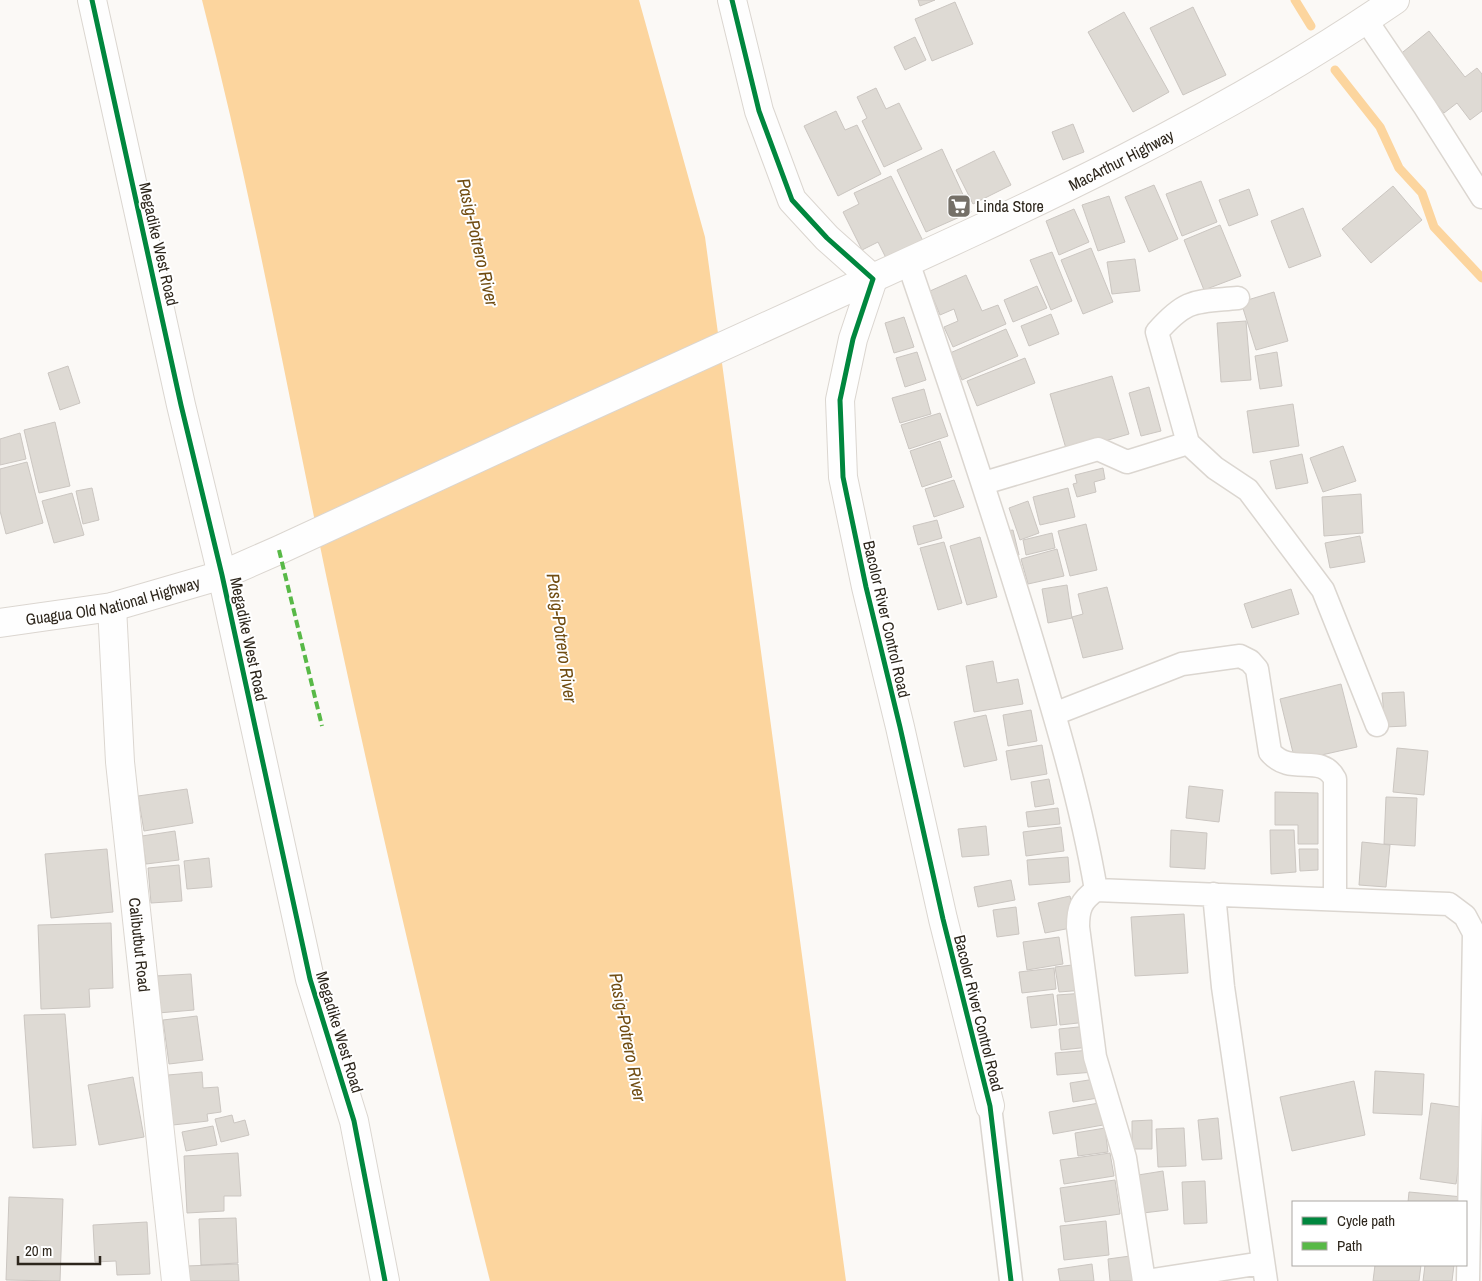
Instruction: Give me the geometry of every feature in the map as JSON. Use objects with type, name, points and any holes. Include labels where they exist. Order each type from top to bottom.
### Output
[{"type":"street","name":"Megadike West Road","points":[[92,0],[182,405],[222,575],[310,979],[354,1122],[386,1281]]},
{"type":"street","points":[[732,0],[758,111],[792,200],[827,238],[873,278]]},
{"type":"street","name":"MacArthur Highway","points":[[833,296],[908,262],[1205,116],[1294,66],[1395,0]]},
{"type":"street","points":[[1366,20],[1482,197]]},
{"type":"street","points":[[908,262],[984,484],[1054,714],[1088,837],[1096,890]]},
{"type":"street","name":"Bacolor River Control Road","points":[[873,278],[853,339],[840,400],[843,477],[866,587],[943,919],[990,1106],[1011,1281]]},
{"type":"street","name":"Guagua Old National Highway","points":[[0,623],[112,607],[222,575],[833,296]]},
{"type":"street","points":[[1238,298],[1190,303],[1172,315],[1156,332],[1188,443],[1215,468],[1248,490],[1323,590],[1377,725]]},
{"type":"street","points":[[984,484],[1098,449],[1127,462],[1188,443]]},
{"type":"street","name":"Calibutbut Road","points":[[112,607],[120,762],[176,1281]]},
{"type":"street","points":[[1054,714],[1182,664],[1240,656],[1250,660],[1257,669],[1270,752],[1278,760],[1284,762],[1322,766],[1330,770],[1335,779],[1335,899]]},
{"type":"street","points":[[1214,894],[1223,987],[1264,1272],[1145,1281],[1125,1158],[1095,1058],[1078,927],[1078,909],[1084,899],[1096,890],[1214,894],[1449,904],[1465,916],[1474,933],[1468,1281]]},
{"type":"water","name":"Pasig-Potrero River","points":[[202,0],[639,0],[705,237],[846,1281],[490,1281],[376,805],[240,160]]},
{"type":"building","points":[[918,0],[935,0],[920,6]]},
{"type":"building","points":[[955,2],[973,44],[932,61],[915,19]]},
{"type":"building","points":[[1193,7],[1226,75],[1183,95],[1150,28]]},
{"type":"building","points":[[1124,12],[1169,92],[1133,112],[1088,32]]},
{"type":"building","points":[[1429,31],[1465,77],[1477,68],[1482,74],[1482,111],[1470,120],[1457,103],[1444,113],[1398,56]]},
{"type":"building","points":[[915,37],[926,60],[905,70],[894,47]]},
{"type":"building","points":[[876,88],[886,109],[899,103],[922,149],[884,167],[862,121],[867,118],[857,97]]},
{"type":"building","points":[[836,111],[845,130],[857,125],[881,174],[838,196],[804,126]]},
{"type":"building","points":[[1073,124],[1084,152],[1063,160],[1052,132]]},
{"type":"building","points":[[942,149],[971,212],[926,232],[897,170]]},
{"type":"building","points":[[994,151],[1011,185],[973,204],[956,170]]},
{"type":"building","points":[[891,176],[923,241],[886,258],[878,242],[862,250],[843,212],[859,204],[854,193]]},
{"type":"building","points":[[1201,181],[1217,222],[1182,236],[1166,194]]},
{"type":"building","points":[[1154,185],[1178,239],[1149,252],[1125,197]]},
{"type":"building","points":[[1393,186],[1422,220],[1371,263],[1342,229]]},
{"type":"building","points":[[1249,189],[1258,215],[1229,226],[1219,200]]},
{"type":"building","points":[[1109,196],[1125,242],[1098,251],[1082,205]]},
{"type":"building","points":[[1303,208],[1321,256],[1289,268],[1271,221]]},
{"type":"building","points":[[1074,209],[1089,242],[1059,255],[1046,221]]},
{"type":"building","points":[[1220,225],[1241,276],[1204,290],[1184,240]]},
{"type":"building","points":[[1091,248],[1113,302],[1083,314],[1061,260]]},
{"type":"building","points":[[1052,252],[1072,301],[1051,310],[1030,260]]},
{"type":"building","points":[[1135,259],[1140,291],[1112,294],[1107,262]]},
{"type":"building","points":[[966,275],[982,311],[998,305],[1006,324],[953,347],[944,327],[958,321],[954,309],[940,315],[930,291]]},
{"type":"building","points":[[1037,286],[1047,308],[1013,322],[1004,300]]},
{"type":"building","points":[[1274,292],[1288,341],[1256,350],[1241,302]]},
{"type":"building","points":[[1051,314],[1059,334],[1029,346],[1021,326]]},
{"type":"building","points":[[904,317],[914,347],[894,353],[885,323]]},
{"type":"building","points":[[1246,321],[1251,380],[1221,382],[1217,323]]},
{"type":"building","points":[[1006,329],[1018,356],[962,380],[950,353]]},
{"type":"building","points":[[917,352],[926,380],[905,387],[896,358]]},
{"type":"building","points":[[1277,352],[1282,386],[1260,389],[1255,356]]},
{"type":"building","points":[[1025,358],[1035,383],[977,406],[967,381]]},
{"type":"building","points":[[68,366],[80,403],[60,410],[48,373]]},
{"type":"building","points":[[1112,376],[1129,434],[1067,452],[1050,394]]},
{"type":"building","points":[[1149,387],[1161,431],[1141,436],[1129,393]]},
{"type":"building","points":[[924,389],[931,414],[900,423],[892,398]]},
{"type":"building","points":[[1293,404],[1299,446],[1253,453],[1247,411]]},
{"type":"building","points":[[940,413],[948,436],[909,449],[901,425]]},
{"type":"building","points":[[55,422],[70,486],[39,493],[24,430]]},
{"type":"building","points":[[20,433],[26,459],[0,465],[0,439]]},
{"type":"building","points":[[940,441],[952,477],[922,487],[910,451]]},
{"type":"building","points":[[1343,446],[1356,481],[1323,492],[1310,458]]},
{"type":"building","points":[[1302,454],[1308,483],[1276,489],[1270,461]]},
{"type":"building","points":[[27,462],[43,523],[6,534],[0,511],[0,469]]},
{"type":"building","points":[[1103,468],[1105,479],[1094,482],[1096,492],[1077,497],[1073,484],[1077,483],[1075,475]]},
{"type":"building","points":[[954,480],[964,507],[934,517],[925,489]]},
{"type":"building","points":[[92,488],[99,520],[83,524],[76,491]]},
{"type":"building","points":[[1068,488],[1075,517],[1040,525],[1033,497]]},
{"type":"building","points":[[72,493],[84,535],[54,543],[42,501]]},
{"type":"building","points":[[1361,494],[1363,533],[1324,536],[1322,497]]},
{"type":"building","points":[[1028,501],[1039,533],[1020,540],[1009,508]]},
{"type":"building","points":[[937,520],[942,538],[918,545],[913,526]]},
{"type":"building","points":[[1086,524],[1097,570],[1070,576],[1058,531]]},
{"type":"building","points":[[1013,530],[1019,555],[1013,556],[1006,531]]},
{"type":"building","points":[[1052,533],[1055,548],[1026,555],[1023,540]]},
{"type":"building","points":[[1360,536],[1365,562],[1330,568],[1325,543]]},
{"type":"building","points":[[980,537],[997,597],[967,605],[950,546]]},
{"type":"building","points":[[944,542],[962,603],[938,610],[920,548]]},
{"type":"building","points":[[1057,549],[1064,576],[1028,584],[1021,559]]},
{"type":"building","points":[[1067,585],[1072,618],[1048,623],[1042,589]]},
{"type":"building","points":[[1107,587],[1123,649],[1083,658],[1072,617],[1083,614],[1078,594]]},
{"type":"building","points":[[1291,589],[1299,614],[1252,628],[1244,604]]},
{"type":"building","points":[[993,661],[997,683],[1018,679],[1023,704],[974,712],[966,666]]},
{"type":"building","points":[[1341,684],[1357,747],[1295,761],[1280,699]]},
{"type":"building","points":[[1404,692],[1406,726],[1385,727],[1382,693]]},
{"type":"building","points":[[1031,710],[1037,741],[1008,746],[1003,715]]},
{"type":"building","points":[[986,715],[997,760],[964,767],[954,722]]},
{"type":"building","points":[[1042,745],[1047,774],[1011,780],[1006,751]]},
{"type":"building","points":[[1397,748],[1428,751],[1424,795],[1393,792]]},
{"type":"building","points":[[1049,779],[1054,804],[1035,807],[1031,782]]},
{"type":"building","points":[[1189,786],[1223,790],[1219,822],[1186,818]]},
{"type":"building","points":[[187,789],[193,823],[144,831],[138,796]]},
{"type":"building","points":[[1275,792],[1318,793],[1318,844],[1298,844],[1298,825],[1275,825]]},
{"type":"building","points":[[1386,797],[1417,798],[1415,846],[1384,844]]},
{"type":"building","points":[[1058,808],[1060,824],[1028,827],[1026,812]]},
{"type":"building","points":[[986,826],[989,855],[962,857],[958,829]]},
{"type":"building","points":[[1061,827],[1064,851],[1026,856],[1023,832]]},
{"type":"building","points":[[1171,830],[1207,833],[1205,869],[1170,867]]},
{"type":"building","points":[[1270,830],[1294,830],[1296,872],[1271,874]]},
{"type":"building","points":[[175,831],[179,860],[146,864],[142,836]]},
{"type":"building","points":[[1362,842],[1390,845],[1386,887],[1359,885]]},
{"type":"building","points":[[107,849],[113,912],[51,918],[45,854]]},
{"type":"building","points":[[1299,849],[1318,849],[1318,870],[1300,871]]},
{"type":"building","points":[[1068,857],[1070,882],[1029,885],[1027,860]]},
{"type":"building","points":[[209,858],[212,887],[187,889],[184,861]]},
{"type":"building","points":[[179,865],[182,901],[151,903],[148,868]]},
{"type":"building","points":[[1011,880],[1015,900],[978,907],[974,887]]},
{"type":"building","points":[[1070,896],[1076,927],[1045,933],[1038,903]]},
{"type":"building","points":[[1016,907],[1019,934],[997,937],[993,910]]},
{"type":"building","points":[[1184,914],[1188,973],[1135,976],[1131,917]]},
{"type":"building","points":[[111,923],[113,988],[89,989],[90,1007],[41,1009],[38,925]]},
{"type":"building","points":[[1059,937],[1063,964],[1027,970],[1023,942]]},
{"type":"building","points":[[1081,964],[1085,990],[1059,992],[1055,967]]},
{"type":"building","points":[[1054,968],[1056,989],[1022,993],[1019,972]]},
{"type":"building","points":[[191,974],[194,1010],[158,1013],[155,976]]},
{"type":"building","points":[[1085,993],[1087,1022],[1060,1025],[1057,995]]},
{"type":"building","points":[[1053,994],[1057,1025],[1031,1028],[1027,997]]},
{"type":"building","points":[[65,1014],[76,1145],[33,1148],[24,1015]]},
{"type":"building","points":[[197,1016],[203,1060],[169,1064],[163,1020]]},
{"type":"building","points":[[1088,1026],[1090,1047],[1061,1050],[1059,1029]]},
{"type":"building","points":[[1091,1050],[1094,1072],[1057,1075],[1055,1053]]},
{"type":"building","points":[[1375,1071],[1424,1074],[1422,1115],[1373,1113]]},
{"type":"building","points":[[202,1072],[203,1088],[218,1087],[221,1112],[207,1114],[208,1121],[173,1125],[168,1075]]},
{"type":"building","points":[[133,1077],[144,1137],[99,1145],[88,1085]]},
{"type":"building","points":[[1095,1079],[1098,1098],[1073,1102],[1070,1083]]},
{"type":"building","points":[[1354,1081],[1365,1135],[1292,1151],[1280,1097]]},
{"type":"building","points":[[1099,1103],[1103,1125],[1053,1134],[1049,1112]]},
{"type":"building","points":[[1431,1103],[1467,1108],[1456,1184],[1420,1179]]},
{"type":"building","points":[[232,1115],[234,1123],[245,1120],[249,1135],[221,1142],[215,1119]]},
{"type":"building","points":[[1218,1118],[1222,1159],[1202,1160],[1198,1120]]},
{"type":"building","points":[[1152,1120],[1152,1149],[1132,1149],[1132,1121]]},
{"type":"building","points":[[213,1126],[217,1145],[186,1151],[182,1132]]},
{"type":"building","points":[[1105,1128],[1108,1152],[1078,1156],[1075,1133]]},
{"type":"building","points":[[1184,1128],[1186,1166],[1158,1167],[1156,1129]]},
{"type":"building","points":[[238,1153],[241,1196],[224,1196],[224,1211],[187,1213],[184,1156]]},
{"type":"building","points":[[1110,1153],[1114,1176],[1064,1184],[1060,1160]]},
{"type":"building","points":[[1163,1171],[1168,1210],[1143,1213],[1138,1175]]},
{"type":"building","points":[[1115,1180],[1120,1214],[1065,1222],[1060,1188]]},
{"type":"building","points":[[1205,1181],[1207,1223],[1184,1224],[1182,1182]]},
{"type":"building","points":[[1409,1192],[1463,1197],[1463,1201],[1408,1201]]},
{"type":"building","points":[[9,1197],[63,1199],[60,1281],[6,1280]]},
{"type":"building","points":[[236,1218],[238,1263],[201,1265],[199,1219]]},
{"type":"building","points":[[1106,1221],[1109,1255],[1064,1260],[1060,1226]]},
{"type":"building","points":[[147,1222],[150,1274],[117,1275],[116,1261],[95,1262],[93,1225]]},
{"type":"building","points":[[1130,1256],[1133,1281],[1110,1281],[1108,1259]]},
{"type":"building","points":[[238,1264],[239,1281],[187,1281],[186,1266]]},
{"type":"building","points":[[1092,1264],[1094,1281],[1060,1281],[1058,1269]]},
{"type":"building","points":[[1375,1266],[1421,1266],[1419,1281],[1373,1281]]},
{"type":"building","points":[[1425,1266],[1454,1266],[1452,1281],[1423,1281]]},
{"type":"waterway","points":[[1295,0],[1311,26]]},
{"type":"waterway","points":[[1335,70],[1380,127],[1399,168],[1422,193],[1434,227],[1482,278]]},
{"type":"marked path","points":[[279,550],[322,726]]},
{"type":"cycle path","points":[[92,0],[181,405],[222,575],[310,979],[354,1121],[385,1281]]},
{"type":"cycle path","points":[[732,0],[759,111],[792,200],[827,238],[873,279],[853,339],[840,400],[843,477],[866,587],[943,919],[990,1106],[1011,1281]]},
{"type":"place","name":"Linda Store","points":[[959,206]]}]
